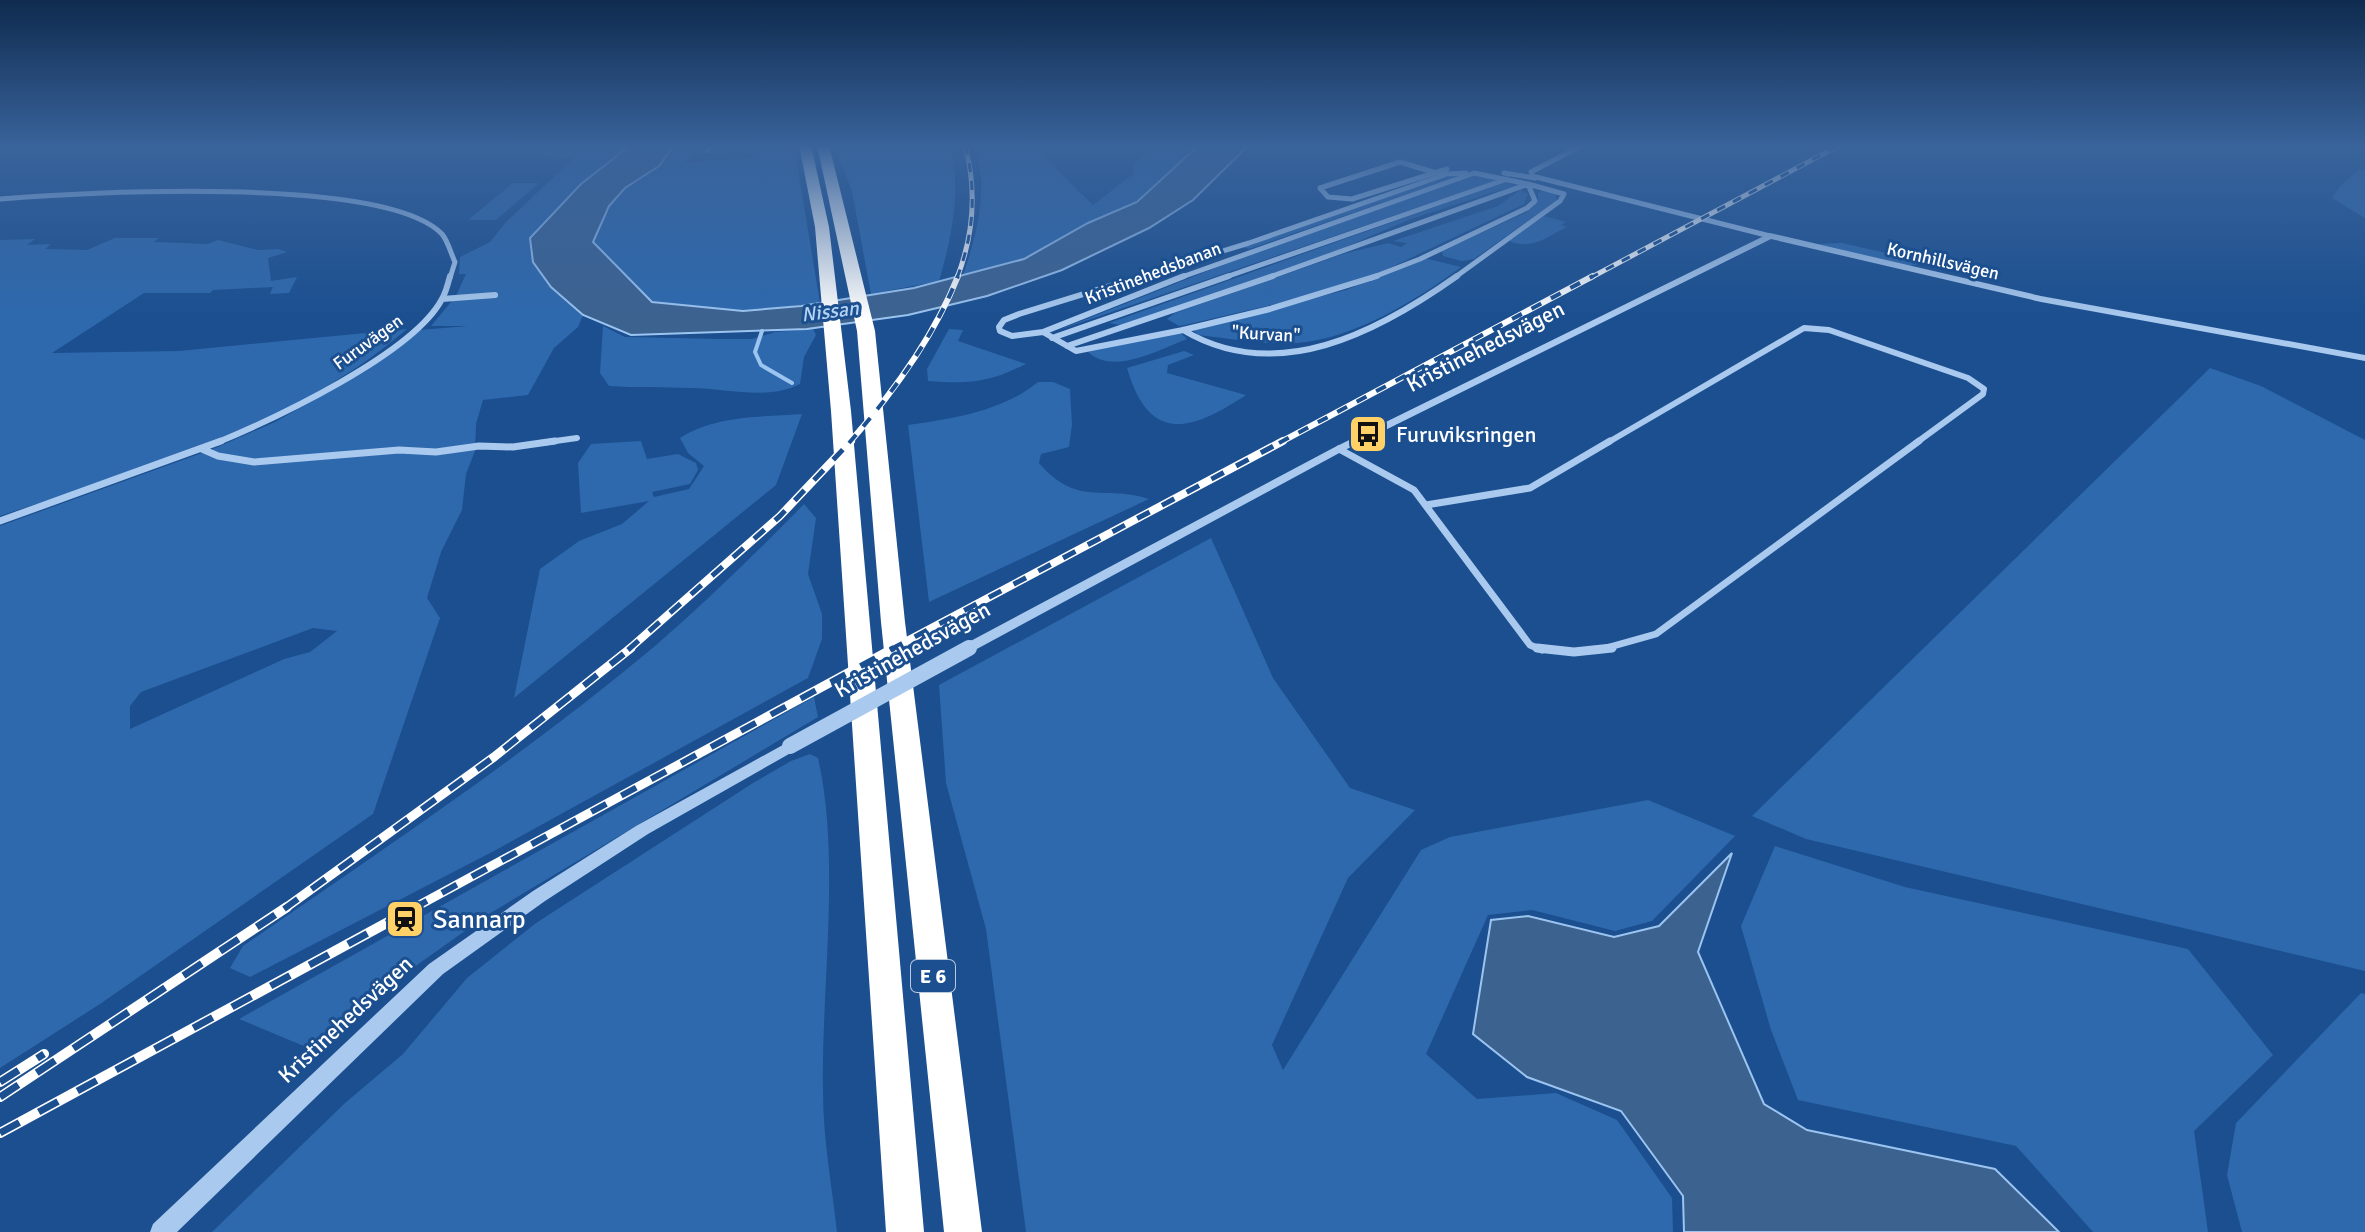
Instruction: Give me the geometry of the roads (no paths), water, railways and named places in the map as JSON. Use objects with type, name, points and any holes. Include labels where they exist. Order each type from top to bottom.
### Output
[{"type":"highway","name":"E 6","points":[[817,202],[829,290],[905,1232]]},
{"type":"highway","name":"E 6","points":[[836,202],[866,331],[896,650],[963,1232]]},
{"type":"street","points":[[364,202],[411,214],[431,224],[447,238],[453,274],[442,299],[495,295]]},
{"type":"street","points":[[1365,202],[1249,243],[1011,317],[1004,320],[1000,331],[1012,336],[1043,332],[1076,351],[1181,329],[1310,297],[1387,272],[1533,202]]},
{"type":"street","name":"Kristinehedsbanan","points":[[1043,332],[1224,260],[1389,202]]},
{"type":"street","points":[[1052,338],[1440,202]]},
{"type":"street","name":"Kristinehedsbanan","points":[[1067,346],[1159,317],[1479,202]]},
{"type":"street","name":"\"Kurvan\"","points":[[1181,329],[1213,345],[1240,350],[1304,351],[1344,341],[1435,290],[1555,202]]},
{"type":"street","name":"Kornhillsvägen","points":[[1634,202],[2041,299],[2365,358]]},
{"type":"street","name":"Kristinehedsvägen","points":[[161,1232],[436,969],[539,896],[642,830],[970,647],[1339,449],[1770,236]]},
{"type":"street","name":"Furuvägen","points":[[0,521],[202,449],[265,423],[359,370],[396,345],[442,299]]},
{"type":"street","points":[[1339,449],[1409,485],[1525,640],[1534,648],[1562,653],[1642,640],[1656,634],[1983,394],[1984,389],[1968,378],[1829,330],[1804,328],[1530,488],[1426,505]]},
{"type":"street","points":[[202,449],[218,456],[254,462],[399,450],[436,452],[479,446],[513,447],[577,438]]},
{"type":"water","name":"Nissan","points":[[564,202],[612,202],[593,242],[652,302],[743,311],[801,306],[914,288],[1024,259],[1088,223],[1136,202],[1189,202],[1149,228],[1062,270],[987,296],[908,315],[807,329],[631,335],[583,315],[551,287],[533,262],[530,238]]},
{"type":"water","points":[[1732,853],[1698,952],[1764,1104],[1807,1130],[1995,1169],[2059,1232],[1684,1232],[1683,1196],[1621,1111],[1527,1077],[1473,1034],[1491,920],[1528,916],[1614,937],[1659,926]]},
{"type":"waterway","points":[[762,331],[755,352],[761,365],[792,383]]},
{"type":"railway","points":[[957,278],[967,245],[972,202]]},
{"type":"railway","points":[[1590,278],[1732,202]]},
{"type":"railway","points":[[849,443],[911,364],[937,321],[958,276]]},
{"type":"railway","points":[[1279,443],[1593,276]]},
{"type":"railway","points":[[628,650],[780,516],[851,441]]},
{"type":"railway","points":[[890,650],[1283,441]]},
{"type":"railway","points":[[284,909],[494,757],[631,648]]},
{"type":"railway","points":[[412,909],[894,648]]},
{"type":"railway","points":[[0,1133],[416,907]]},
{"type":"railway","points":[[0,1097],[284,909]]},
{"type":"railway","points":[[0,1082],[44,1054]]},
{"type":"place","name":"Furuviksringen","points":[[1368,434]]},
{"type":"place","name":"Sannarp","points":[[405,919]]}]
